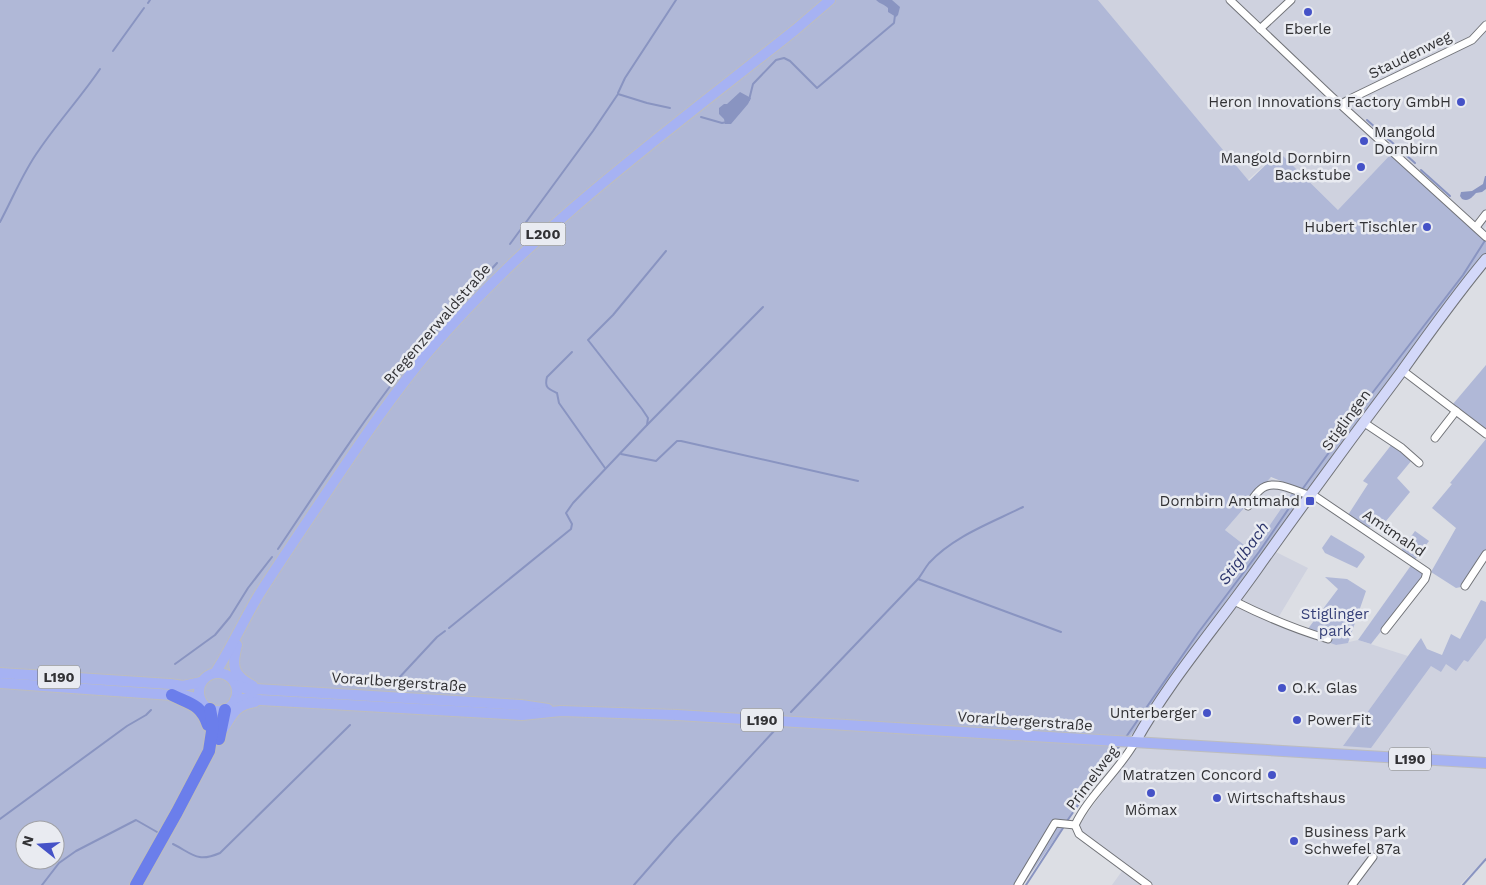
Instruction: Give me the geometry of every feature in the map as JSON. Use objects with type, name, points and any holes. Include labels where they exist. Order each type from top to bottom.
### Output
[{"type":"highway","points":[[171,689],[201,711],[209,729],[211,745]]},
{"type":"highway","points":[[136,885],[200,769],[211,745],[213,725],[210,709]]},
{"type":"highway","points":[[143,885],[214,755],[225,710]]},
{"type":"main road","name":"Bregenzerwaldstraße","points":[[215,673],[229,652],[259,594],[346,464],[389,402],[469,306],[558,220],[830,0]]},
{"type":"main road","name":"Stiglingen","points":[[1132,742],[1169,688],[1234,601],[1307,495],[1445,310],[1484,266]]},
{"type":"main road","points":[[238,632],[233,659],[234,668],[240,678],[256,689]]},
{"type":"main road","points":[[171,689],[212,666],[231,637],[238,632]]},
{"type":"main road","name":"Bregenzerwaldstraße","points":[[229,652],[227,668],[233,681]]},
{"type":"main road","name":"L190","points":[[0,673],[134,682],[171,689],[178,694],[200,699]]},
{"type":"main road","name":"Vorarlbergerstraße","points":[[215,673],[223,673],[247,689],[521,704],[561,711]]},
{"type":"main road","name":"L190","points":[[0,683],[104,690],[171,689],[201,682],[209,674],[215,673]]},
{"type":"main road","points":[[201,682],[200,699],[205,706],[215,711],[225,710],[236,700],[237,693],[233,681]]},
{"type":"main road","name":"L190","points":[[104,690],[109,686],[126,686],[134,682]]},
{"type":"main road","name":"Vorarlbergerstraße","points":[[236,700],[251,698],[522,715],[561,711],[677,714],[1486,763]]},
{"type":"main road","points":[[220,733],[235,710],[260,700]]},
{"type":"street","points":[[1230,0],[1485,236]]},
{"type":"street","points":[[1260,29],[1291,0]]},
{"type":"street","name":"Staudenweg","points":[[1341,104],[1472,40],[1486,25]]},
{"type":"street","points":[[1476,227],[1486,214]]},
{"type":"street","points":[[1402,370],[1486,434]]},
{"type":"street","points":[[1435,438],[1456,411]]},
{"type":"street","points":[[1363,422],[1402,448],[1420,463]]},
{"type":"street","points":[[1248,506],[1260,489],[1266,486],[1278,485],[1307,495]]},
{"type":"street","name":"Amtmahd","points":[[1307,495],[1316,497],[1427,572],[1425,579],[1385,630]]},
{"type":"street","points":[[1465,586],[1486,554]]},
{"type":"street","points":[[1234,601],[1298,630],[1328,639]]},
{"type":"street","name":"Primelweg","points":[[1132,742],[1073,825],[1079,834],[1148,885]]},
{"type":"street","points":[[1018,885],[1055,823],[1073,825]]},
{"type":"street","points":[[1352,885],[1373,857]]},
{"type":"shaded area","points":[[876,0],[892,0],[900,7],[898,15],[896,17],[888,12],[888,8]]},
{"type":"shaded area","points":[[1098,0],[1486,0],[1486,226],[1481,233],[1338,210],[1279,152],[1248,180]]},
{"type":"shaded area","points":[[740,92],[751,98],[731,124],[725,124],[724,119],[719,114],[719,108],[727,104]]},
{"type":"shaded area","points":[[1485,176],[1486,189],[1468,199],[1462,199],[1460,196],[1461,192],[1472,191],[1483,184]]},
{"type":"shaded area","points":[[1270,478],[1296,487],[1252,551],[1225,530]]},
{"type":"shaded area","points":[[1274,551],[1308,568],[1275,623],[1336,645],[1358,640],[1408,656],[1343,746],[1431,666],[1464,659],[1468,662],[1486,638],[1486,858],[1460,885],[1112,885],[1125,865],[1091,841],[1077,828],[1131,752],[1147,724]]},
{"type":"green space","points":[[0,0],[1098,0],[1249,181],[1279,152],[1338,210],[1393,152],[1486,237],[1486,256],[1315,480],[1263,554],[1229,597],[1134,732],[1113,755],[1023,885],[0,885]],"holes":[[[1271,477],[1296,487],[1252,551],[1225,530]]]},
{"type":"green space","points":[[1486,365],[1486,431],[1453,404]]},
{"type":"green space","points":[[1486,439],[1486,550],[1461,587],[1456,588],[1431,572],[1456,528],[1432,508]]},
{"type":"green space","points":[[1392,444],[1412,460],[1397,478],[1410,492],[1386,521],[1378,517],[1369,528],[1348,515],[1368,484],[1363,481]]},
{"type":"green space","points":[[1415,531],[1429,541],[1414,561],[1402,549]]},
{"type":"green space","points":[[1331,535],[1363,554],[1365,557],[1357,568],[1325,553],[1322,548]]},
{"type":"green space","points":[[1412,564],[1424,573],[1423,578],[1371,644],[1358,640]]},
{"type":"green space","name":"Stiglinger park","points":[[1325,577],[1347,579],[1366,591],[1348,643],[1336,645],[1304,634],[1338,589]]},
{"type":"green space","points":[[1481,600],[1486,602],[1486,638],[1468,662],[1464,660],[1456,671],[1446,664],[1441,672],[1431,666],[1371,748],[1343,746],[1421,638],[1427,649],[1442,655],[1451,634],[1460,639]]},
{"type":"waterway","points":[[618,93],[625,78],[676,0]]},
{"type":"waterway","points":[[113,51],[144,8]]},
{"type":"waterway","points":[[749,100],[753,84],[776,60],[784,58],[790,61],[817,88],[894,23],[895,15]]},
{"type":"waterway","points":[[0,222],[33,158],[100,69]]},
{"type":"waterway","points":[[510,244],[618,94],[670,108]]},
{"type":"waterway","points":[[701,117],[722,123],[727,122]]},
{"type":"waterway","points":[[1367,120],[1415,163]]},
{"type":"waterway","points":[[1421,170],[1450,196]]},
{"type":"waterway","name":"Stiglbach","points":[[1301,491],[1370,396],[1463,275],[1486,239]]},
{"type":"waterway","points":[[449,628],[571,529],[572,524],[566,513],[573,503],[647,425],[648,418],[642,409],[588,340],[613,315],[666,251]]},
{"type":"waterway","points":[[278,549],[387,390],[438,328],[497,263]]},
{"type":"waterway","points":[[647,425],[763,307]]},
{"type":"waterway","points":[[572,352],[547,377],[547,386],[557,393],[559,403],[605,468]]},
{"type":"waterway","points":[[621,454],[656,461],[677,441],[681,441],[858,481]]},
{"type":"waterway","name":"Stiglbach","points":[[1126,737],[1198,633],[1259,552],[1298,495]]},
{"type":"waterway","points":[[918,579],[929,563],[950,545],[973,531],[1023,507]]},
{"type":"waterway","points":[[175,664],[215,635],[272,557]]},
{"type":"waterway","points":[[791,712],[918,579],[1061,632]]},
{"type":"waterway","points":[[397,680],[437,637],[445,631]]},
{"type":"waterway","points":[[0,819],[151,710]]},
{"type":"waterway","points":[[173,844],[200,857],[220,853],[350,725]]},
{"type":"waterway","points":[[634,885],[775,730]]},
{"type":"waterway","name":"Stiglbach","points":[[1067,821],[1120,745]]},
{"type":"waterway","points":[[42,885],[59,863],[76,851],[136,820],[157,832]]},
{"type":"waterway","name":"Stiglbach","points":[[1026,885],[1065,825]]},
{"type":"waterway","points":[[1463,885],[1486,859]]},
{"type":"place","name":"Eberle","points":[[1308,12]]},
{"type":"place","name":"Heron Innovations Factory GmbH","points":[[1461,102]]},
{"type":"place","name":"Mangold Dornbirn","points":[[1364,141]]},
{"type":"place","name":"Mangold Dornbirn Backstube","points":[[1361,167]]},
{"type":"place","name":"Hubert Tischler","points":[[1427,227]]},
{"type":"place","name":"Dornbirn Amtmahd","points":[[1310,501]]},
{"type":"place","name":"O.K. Glas","points":[[1282,688]]},
{"type":"place","name":"Unterberger","points":[[1207,713]]},
{"type":"place","name":"PowerFit","points":[[1297,720]]},
{"type":"place","name":"Matratzen Concord","points":[[1272,775]]},
{"type":"place","name":"Mömax","points":[[1151,793]]},
{"type":"place","name":"Wirtschaftshaus","points":[[1217,798]]},
{"type":"place","name":"Business Park Schwefel 87a","points":[[1294,841]]}]
